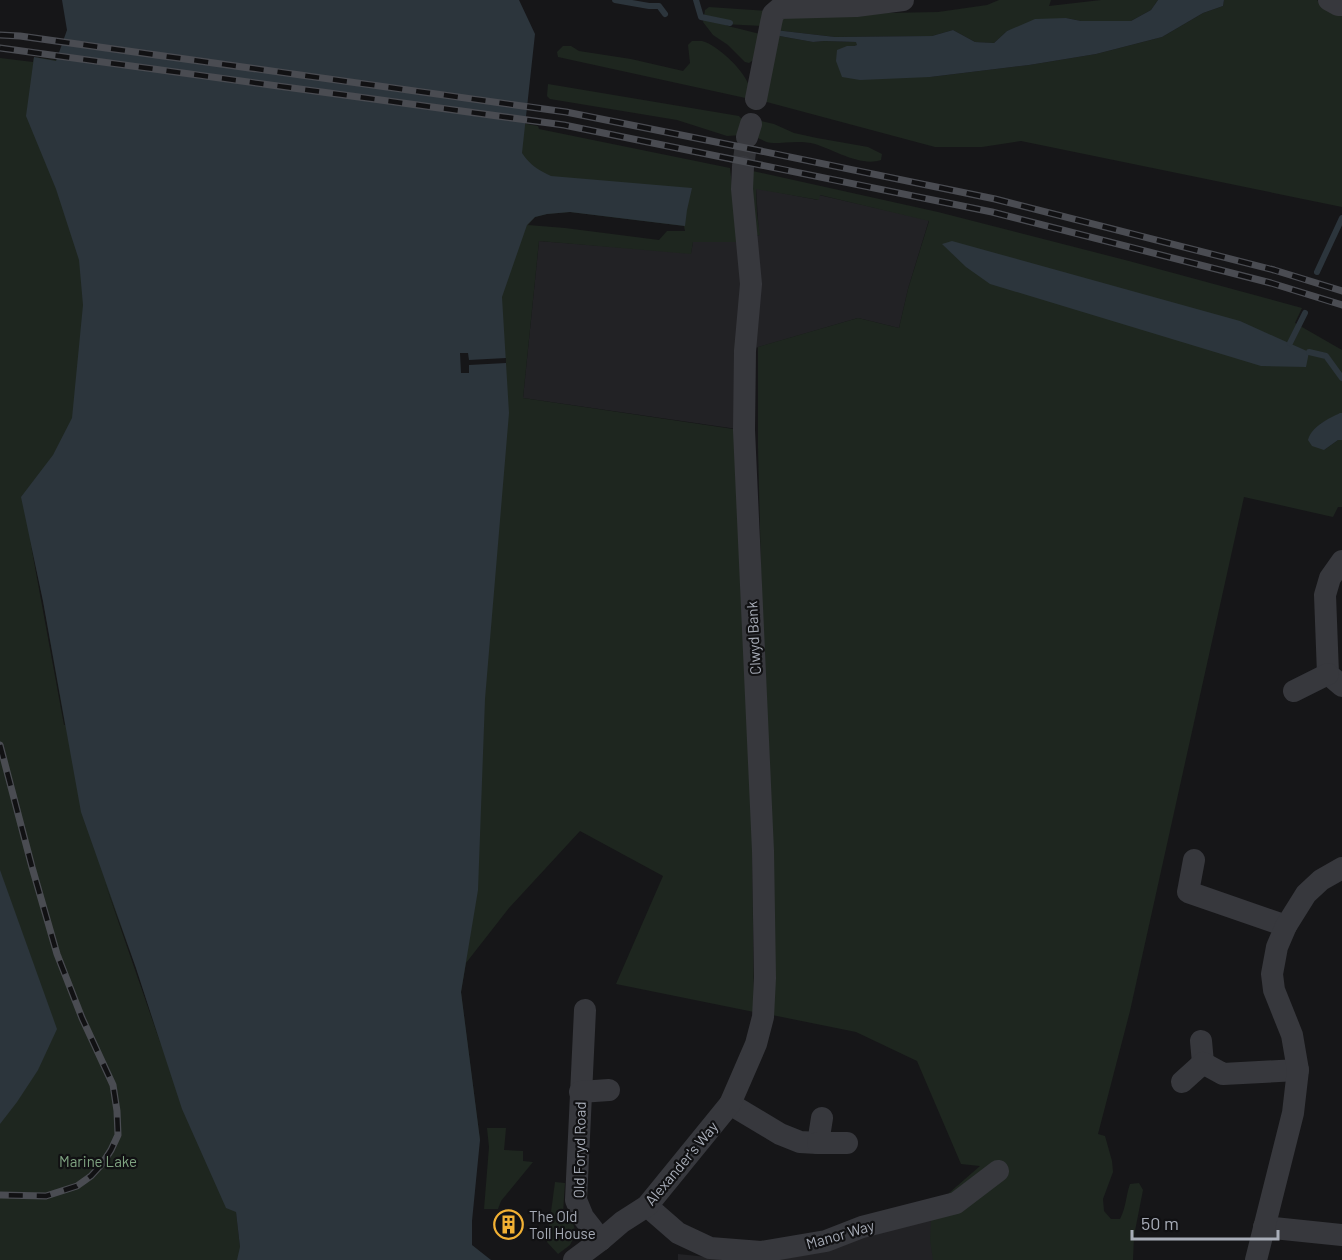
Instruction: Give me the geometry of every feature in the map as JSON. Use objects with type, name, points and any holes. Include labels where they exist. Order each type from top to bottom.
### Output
[{"type":"street","points":[[756,99],[768,33],[776,10],[856,6],[903,0]]},
{"type":"street","points":[[1329,0],[1342,5]]},
{"type":"street","name":"Clwyd Bank","points":[[730,1104],[756,1044],[763,1017],[765,978],[762,828],[744,430],[745,351],[751,284],[742,189],[743,167]]},
{"type":"street","points":[[1294,691],[1335,680],[1325,595],[1330,578],[1342,561]]},
{"type":"street","points":[[1194,860],[1178,889],[1286,926]]},
{"type":"street","points":[[1256,1260],[1293,1113],[1298,1070],[1292,1035],[1274,990],[1272,975],[1277,948],[1286,926],[1306,894],[1321,880],[1342,868]]},
{"type":"street","name":"Old Foryd Road","points":[[585,1010],[576,1200],[583,1217],[601,1240]]},
{"type":"street","points":[[1201,1041],[1203,1063]]},
{"type":"street","points":[[1203,1063],[1223,1074],[1298,1070]]},
{"type":"street","points":[[1182,1082],[1203,1063]]},
{"type":"street","name":"Old Foryd Road","points":[[580,1092],[609,1090]]},
{"type":"street","points":[[730,1104],[780,1134],[800,1142],[847,1143]]},
{"type":"street","name":"Alexander's Way","points":[[601,1240],[622,1222],[647,1206],[730,1104]]},
{"type":"street","points":[[818,1143],[822,1118]]},
{"type":"street","name":"Manor Way","points":[[647,1206],[678,1233],[710,1248],[761,1252],[826,1241],[862,1227],[956,1203],[998,1171]]},
{"type":"street","points":[[1264,1227],[1342,1235]]},
{"type":"street","points":[[574,1260],[601,1240]]},
{"type":"shaded area","points":[[62,0],[519,0],[535,34],[522,153],[528,161],[551,176],[692,188],[685,226],[570,212],[535,217],[527,225],[502,297],[509,413],[485,699],[478,890],[461,992],[480,1140],[472,1221],[472,1245],[491,1260],[237,1260],[240,1247],[236,1212],[226,1208],[182,1109],[136,968],[81,812],[43,601],[21,497],[53,455],[72,418],[83,305],[79,260],[56,189],[26,116],[34,57],[56,61],[67,30]]},
{"type":"shaded area","points":[[1158,0],[1224,0],[1223,6],[1203,13],[1162,37],[1096,54],[930,77],[860,80],[842,77],[836,61],[837,50],[857,45],[856,42],[813,42],[774,35],[775,30],[835,37],[932,36],[953,30],[975,42],[994,43],[1007,31],[1035,19],[1131,21],[1151,10]]},
{"type":"shaded area","points":[[756,188],[818,200],[819,195],[929,220],[899,328],[858,318],[745,351],[744,430],[523,398],[539,241],[691,253],[693,242],[739,242],[759,235]]},
{"type":"shaded area","points":[[952,241],[1240,321],[1309,352],[1306,367],[1261,366],[990,284],[966,267],[942,244]]},
{"type":"shaded area","points":[[1342,413],[1342,440],[1338,440],[1324,450],[1312,446],[1308,440],[1313,431]]},
{"type":"shaded area","points":[[0,870],[57,1029],[38,1070],[0,1124]]},
{"type":"shaded area","points":[[931,1220],[937,1260],[736,1260],[864,1236]]},
{"type":"shaded area","points":[[678,1254],[736,1260],[678,1260]]},
{"type":"green space","points":[[999,0],[1051,0],[1049,6],[1101,0],[1158,0],[1151,10],[1131,21],[1081,21],[1066,18],[1007,31],[994,43],[975,42],[953,30],[932,36],[835,37],[775,30],[777,19],[834,14],[938,12],[987,5]]},
{"type":"green space","points":[[1224,0],[1317,0],[1321,4],[1342,12],[1342,207],[1021,141],[982,147],[935,147],[763,101],[774,35],[813,42],[857,42],[857,45],[847,46],[930,77],[1096,54],[1162,37],[1203,13],[1223,6]]},
{"type":"green space","points":[[709,7],[766,11],[763,26],[723,24],[762,35],[755,59],[749,63],[745,62],[728,45],[713,35],[703,22],[705,10]]},
{"type":"green space","points":[[692,41],[709,44],[731,60],[748,83],[750,99],[558,57],[557,52],[563,46],[571,46],[579,51],[631,59],[683,71],[690,63],[688,45]]},
{"type":"green space","name":"Marine Lake","points":[[34,57],[83,64],[226,1207],[236,1211],[240,1247],[255,1260],[0,1260],[0,58],[33,62]],"holes":[[[30,540],[43,601],[65,725],[64,725]],[[105,883],[136,968],[161,1045]]]},
{"type":"green space","points":[[548,84],[739,116],[744,122],[742,135],[727,136],[677,120],[550,99],[547,96]]},
{"type":"green space","points":[[505,120],[730,168],[739,242],[693,242],[691,254],[539,241],[523,398],[740,430],[752,834],[754,1012],[616,984],[663,876],[580,831],[509,908],[466,963],[461,992],[480,1140],[370,1008]],"holes":[[[570,212],[684,226],[685,231],[667,231],[659,240],[528,225],[535,217]]]},
{"type":"green space","points":[[761,121],[794,133],[868,147],[882,154],[881,160],[873,162],[856,160],[810,143],[766,142],[755,137]]},
{"type":"green space","points":[[748,170],[938,212],[1302,308],[1295,323],[1342,350],[1342,413],[1320,424],[1324,450],[1338,440],[1342,440],[1342,507],[1338,507],[1333,517],[1244,497],[1130,1011],[1098,1134],[1105,1136],[1113,1172],[1103,1199],[1104,1211],[1111,1219],[1120,1219],[1130,1184],[1139,1183],[1143,1190],[1134,1236],[1133,1260],[933,1260],[930,1240],[931,1220],[937,1216],[949,1193],[980,1166],[961,1164],[917,1061],[856,1032],[772,1015],[758,448],[758,347],[858,318],[899,328],[908,289],[929,221],[820,195],[819,200],[756,189],[760,235],[752,236]]},
{"type":"green space","points":[[487,1128],[506,1128],[504,1150],[523,1151],[523,1161],[533,1162],[501,1201],[498,1209],[484,1209],[489,1147]]},
{"type":"green space","points":[[555,1182],[565,1183],[563,1213],[572,1220],[576,1233],[570,1245],[558,1254],[547,1242]]},
{"type":"pier","points":[[460,353],[468,353],[469,360],[506,358],[506,363],[469,365],[469,373],[461,373]]},
{"type":"waterway","points":[[615,0],[659,6],[665,14]]},
{"type":"waterway","points":[[696,0],[701,17],[730,23]]},
{"type":"waterway","points":[[1317,272],[1342,218]]},
{"type":"waterway","points":[[1290,343],[1305,313]]},
{"type":"waterway","points":[[1309,352],[1326,356],[1342,378]]},
{"type":"tunnel","points":[[743,167],[747,137]]},
{"type":"tram line","points":[[0,745],[57,954],[82,1018],[113,1085],[118,1135],[102,1164],[77,1186],[46,1196],[0,1195]]},
{"type":"railway","points":[[0,35],[566,112],[995,199],[1274,270],[1342,291]]},
{"type":"railway","points":[[0,48],[564,125],[992,212],[1271,283],[1342,305]]},
{"type":"railway","points":[[0,745],[57,954],[82,1018],[113,1085],[118,1135],[102,1164],[77,1186],[46,1196],[0,1195]]},
{"type":"place","name":"The Old Toll House","points":[[508,1225]]}]
